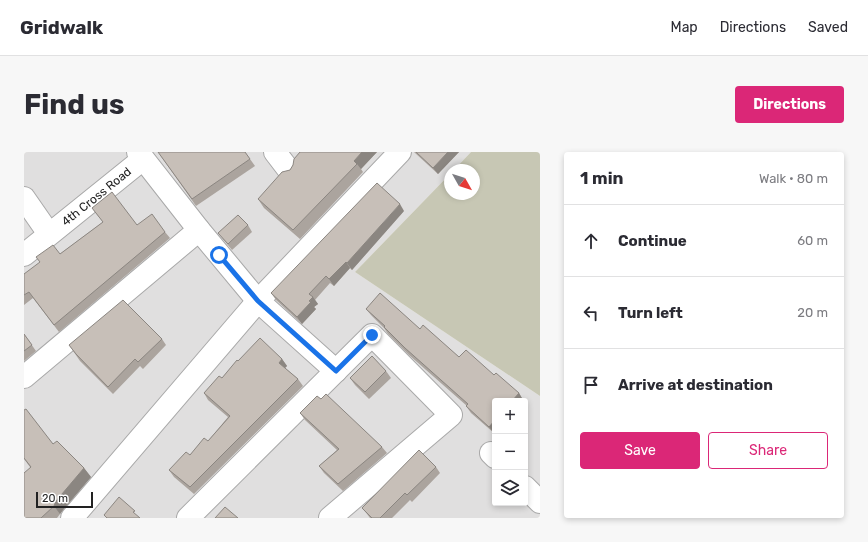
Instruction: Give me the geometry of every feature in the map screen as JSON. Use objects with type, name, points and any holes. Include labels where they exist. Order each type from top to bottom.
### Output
[{"type":"street","points":[[276,152],[288,170]]},
{"type":"street","points":[[72,518],[258,301],[400,152]]},
{"type":"street","points":[[140,156],[258,301],[336,371]]},
{"type":"street","name":"4th Cross Road","points":[[24,254],[140,156]]},
{"type":"street","points":[[24,198],[49,234]]},
{"type":"street","points":[[24,377],[199,230]]},
{"type":"street","points":[[188,518],[372,335],[451,415],[330,518]]},
{"type":"street","points":[[528,490],[540,502]]},
{"type":"shaded area","points":[[24,152],[471,152],[460,164],[444,164],[444,180],[355,272],[540,396],[540,518],[24,518]]},
{"type":"shaded area","points":[[471,152],[540,152],[540,396],[355,272],[444,180],[444,200],[480,200],[480,164],[460,164]]},
{"type":"building","points":[[158,152],[245,152],[250,159],[192,199]]},
{"type":"building","points":[[300,152],[362,152],[354,161],[357,164],[293,230],[258,199],[282,172],[290,170],[294,159]]},
{"type":"building","points":[[416,152],[448,152],[433,168]]},
{"type":"building","points":[[377,183],[400,204],[347,263],[346,262],[329,279],[326,276],[309,294],[313,297],[309,301],[311,302],[297,317],[271,293]]},
{"type":"building","points":[[112,192],[137,225],[152,214],[165,232],[54,325],[29,292],[24,295],[24,274],[40,262],[36,257],[53,245],[60,254],[103,222],[92,208]]},
{"type":"building","points":[[238,215],[248,225],[228,244],[218,233]]},
{"type":"building","points":[[380,293],[420,329],[423,325],[459,357],[466,350],[494,375],[496,373],[519,393],[515,398],[492,398],[492,424],[489,427],[466,406],[468,404],[405,348],[384,327],[385,326],[366,309]]},
{"type":"building","points":[[123,300],[162,339],[138,362],[135,359],[108,387],[69,345]]},
{"type":"building","points":[[24,334],[32,345],[24,351]]},
{"type":"building","points":[[260,338],[282,359],[279,363],[298,379],[190,487],[169,470],[186,452],[190,455],[204,438],[208,441],[230,416],[204,393],[219,376],[222,378],[237,360],[238,361]]},
{"type":"building","points":[[372,356],[386,371],[365,392],[350,378]]},
{"type":"building","points":[[326,394],[382,447],[338,484],[319,466],[339,449],[300,413],[317,396],[321,399]]},
{"type":"building","points":[[26,409],[53,444],[57,441],[84,468],[56,501],[54,506],[41,518],[24,518],[24,473],[31,467],[24,458],[24,410]]},
{"type":"building","points":[[419,450],[436,467],[407,495],[405,493],[380,518],[372,518],[362,508]]},
{"type":"building","points":[[119,497],[135,511],[133,512],[140,518],[107,518],[104,515]]},
{"type":"building","points":[[225,507],[238,518],[215,518]]},
{"type":"route","points":[[219,255],[258,301],[336,371],[372,335]]}]
